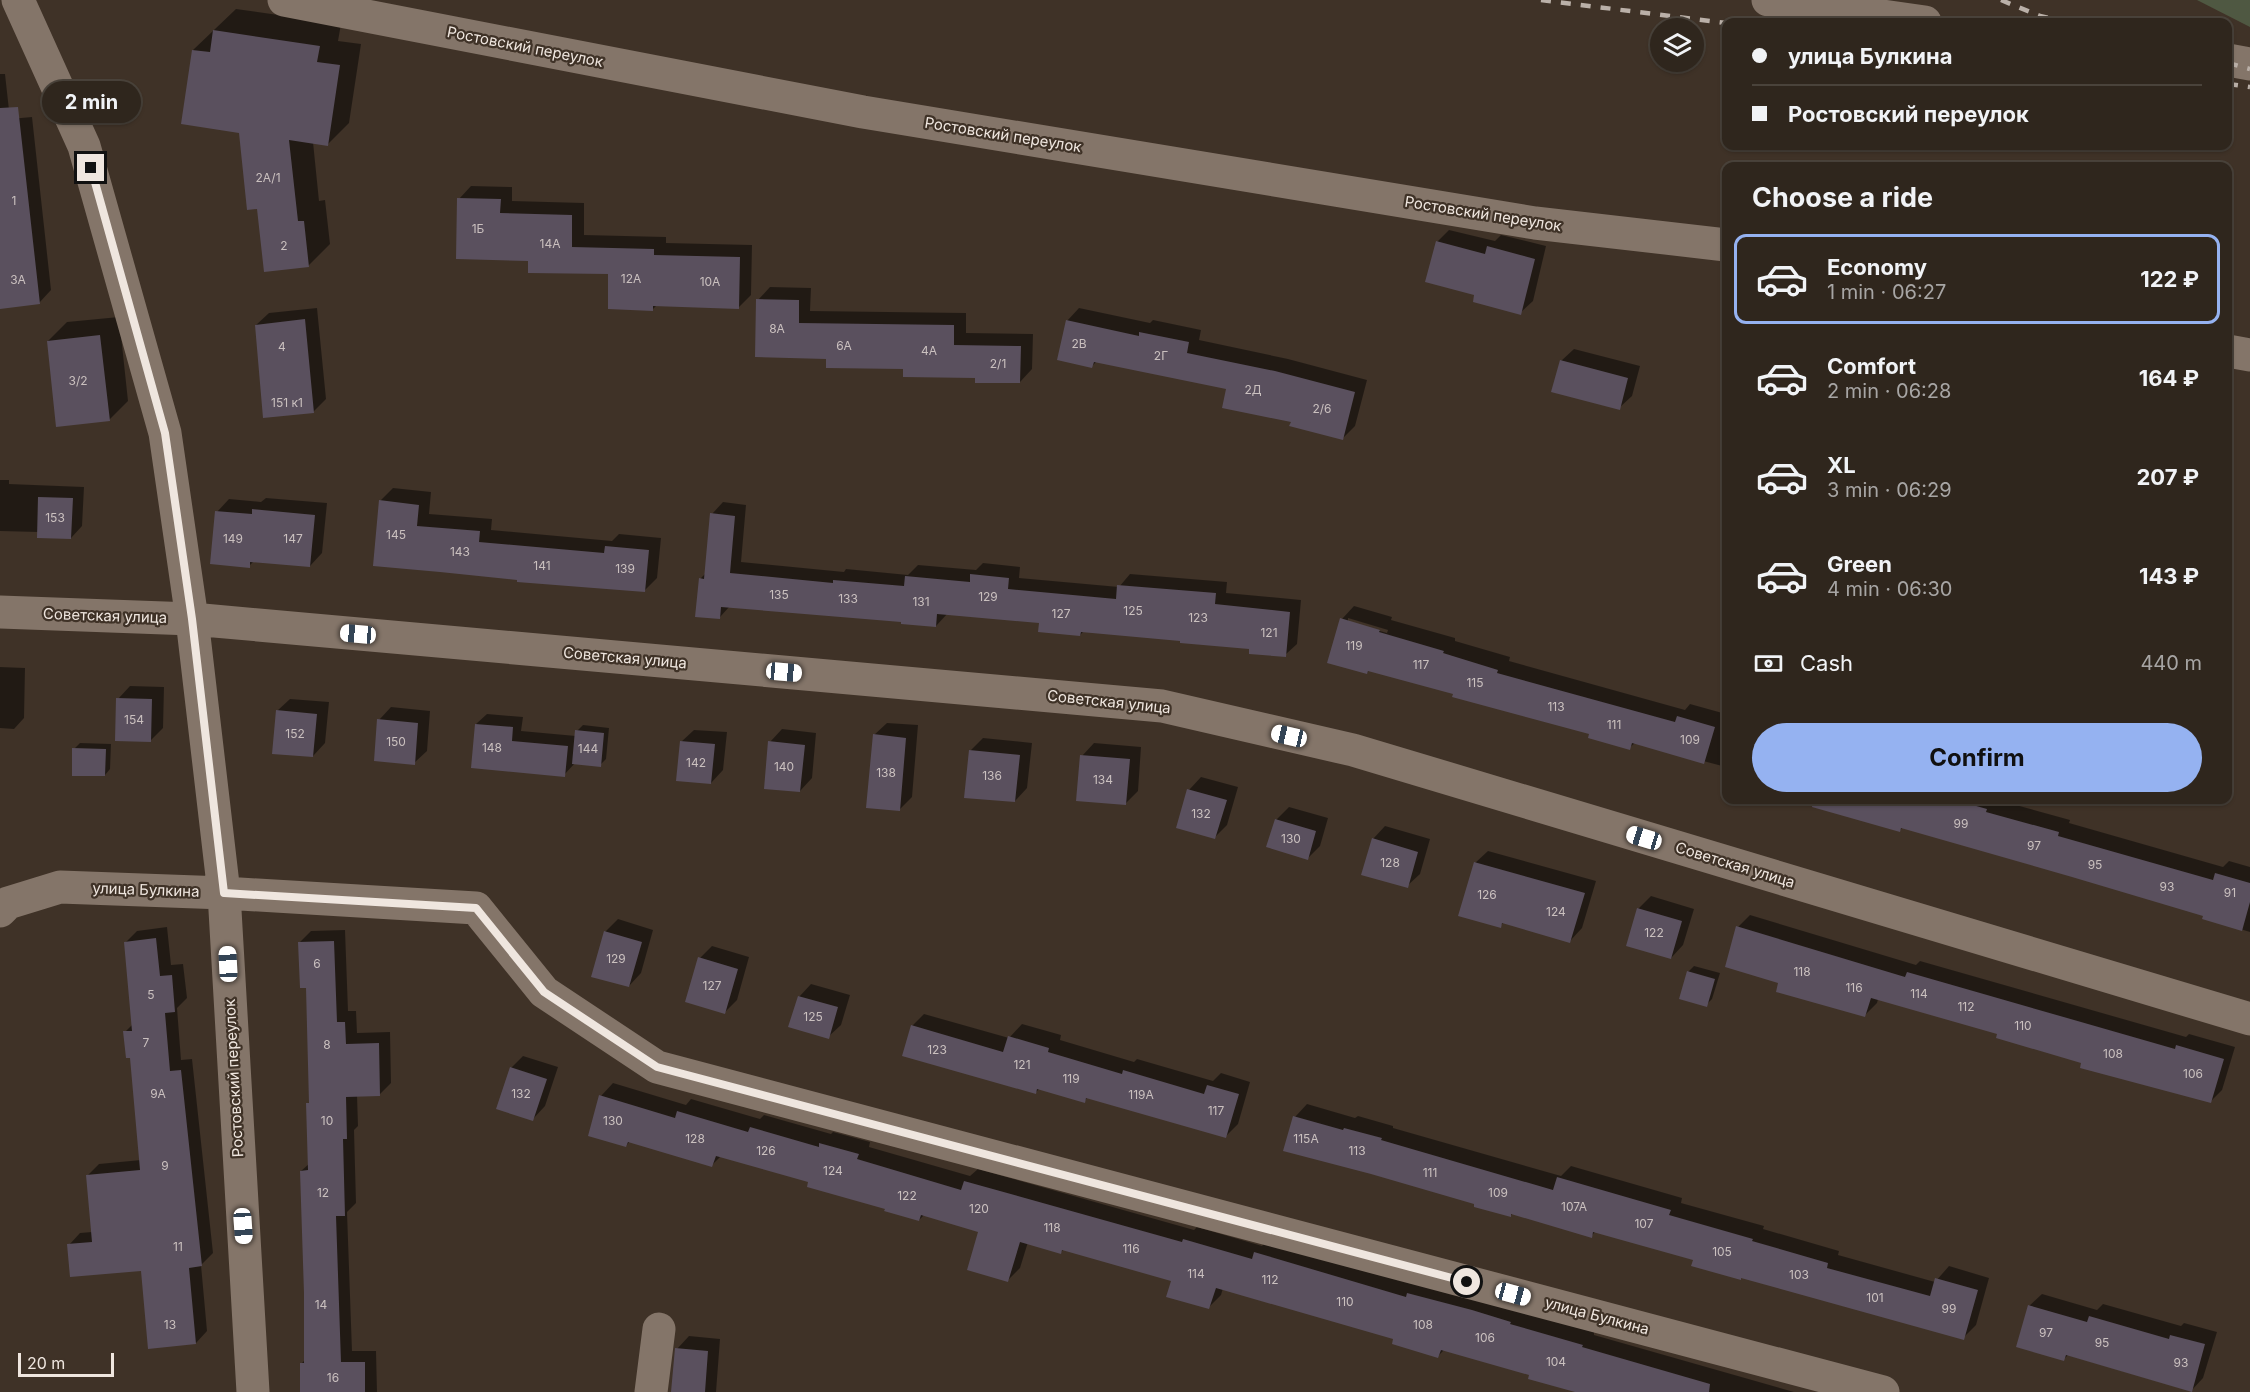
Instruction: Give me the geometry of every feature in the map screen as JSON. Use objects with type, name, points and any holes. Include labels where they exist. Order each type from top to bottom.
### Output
[{"type":"street","name":"Ростовский переулок","points":[[18,0],[84,146],[165,433],[192,619],[224,893],[253,1392]]},
{"type":"street","name":"Ростовский переулок","points":[[284,0],[863,112],[1535,223],[1722,245]]},
{"type":"street","points":[[1768,0],[1896,18]]},
{"type":"street","points":[[2232,61],[2250,64]]},
{"type":"street","points":[[2232,352],[2250,354]]},
{"type":"street","name":"Советская улица","points":[[0,612],[192,619],[1162,706],[1353,750],[2250,1019]]},
{"type":"street","name":"улица Булкина","points":[[0,911],[8,903],[60,887],[224,893],[476,908],[544,992],[657,1067],[1883,1392]]},
{"type":"street","points":[[651,1392],[659,1329]]},
{"type":"green space","points":[[2197,0],[2250,0],[2250,27]]},
{"type":"building","points":[[213,30],[320,46],[317,62],[340,65],[328,146],[289,140],[298,221],[304,221],[309,267],[264,272],[257,209],[247,210],[239,133],[181,124],[192,50],[210,52]]},
{"type":"building","points":[[18,107],[40,304],[0,309],[0,108]]},
{"type":"building","points":[[457,198],[501,199],[500,213],[572,215],[572,247],[654,249],[654,255],[740,257],[739,309],[653,306],[653,311],[608,309],[608,274],[528,273],[528,261],[456,259]]},
{"type":"building","points":[[1436,241],[1485,254],[1487,246],[1535,259],[1521,315],[1473,302],[1474,295],[1425,282]]},
{"type":"building","points":[[756,299],[799,300],[799,323],[954,325],[954,345],[1021,346],[1020,383],[975,383],[975,378],[903,377],[903,369],[826,368],[826,359],[755,357]]},
{"type":"building","points":[[305,319],[314,413],[263,418],[255,325]]},
{"type":"building","points":[[1066,320],[1139,336],[1139,332],[1189,342],[1187,353],[1275,371],[1355,392],[1343,440],[1289,426],[1291,422],[1222,408],[1226,389],[1094,362],[1092,368],[1057,360]]},
{"type":"building","points":[[100,335],[110,421],[56,427],[47,341]]},
{"type":"building","points":[[1560,360],[1628,378],[1620,410],[1551,392]]},
{"type":"building","points":[[38,497],[73,498],[71,539],[37,538]]},
{"type":"building","points":[[379,500],[419,505],[417,526],[480,531],[479,542],[604,553],[605,546],[649,550],[645,592],[517,582],[517,580],[373,566]]},
{"type":"building","points":[[252,509],[315,515],[310,567],[250,562],[250,568],[210,564],[215,511],[252,514]]},
{"type":"building","points":[[710,513],[735,516],[730,573],[833,583],[833,580],[904,586],[905,576],[970,582],[970,574],[1009,578],[1008,589],[1116,599],[1117,585],[1216,593],[1215,604],[1290,612],[1286,657],[1249,654],[1249,649],[1180,643],[1180,641],[1081,632],[1080,636],[1038,632],[1039,623],[937,614],[936,627],[721,607],[720,619],[695,617],[699,578],[704,579]]},
{"type":"building","points":[[1340,618],[1444,651],[1443,653],[1498,670],[1497,673],[1675,722],[1677,716],[1715,727],[1704,764],[1632,743],[1630,750],[1588,738],[1589,734],[1452,697],[1453,694],[1368,671],[1367,674],[1327,663]]},
{"type":"building","points":[[116,698],[152,699],[151,742],[115,741]]},
{"type":"building","points":[[276,710],[317,714],[313,757],[272,754]]},
{"type":"building","points":[[377,719],[418,723],[415,765],[374,761]]},
{"type":"building","points":[[475,724],[513,727],[512,741],[568,746],[565,777],[471,768]]},
{"type":"building","points":[[575,730],[604,733],[601,767],[572,764]]},
{"type":"building","points":[[873,734],[906,738],[900,811],[866,808]]},
{"type":"building","points":[[680,741],[715,744],[711,784],[676,781]]},
{"type":"building","points":[[768,741],[805,745],[800,792],[764,789]]},
{"type":"building","points":[[72,748],[106,749],[105,776],[72,776]]},
{"type":"building","points":[[969,750],[1020,755],[1015,802],[964,798]]},
{"type":"building","points":[[1080,755],[1130,759],[1126,805],[1076,801]]},
{"type":"building","points":[[1187,789],[1227,800],[1215,839],[1176,828]]},
{"type":"building","points":[[1812,804],[1969,804],[1987,809],[1986,812],[2059,832],[2058,836],[2213,880],[2215,873],[2250,883],[2250,902],[2242,931],[2202,919],[2203,916],[2072,877],[1901,828],[1900,832],[1812,807]]},
{"type":"building","points":[[1275,819],[1316,831],[1308,860],[1266,847]]},
{"type":"building","points":[[1372,838],[1418,852],[1408,888],[1361,875]]},
{"type":"building","points":[[1474,862],[1585,893],[1570,943],[1502,923],[1501,928],[1458,916]]},
{"type":"building","points":[[1637,908],[1682,921],[1671,959],[1626,946]]},
{"type":"building","points":[[1736,926],[1905,977],[1907,972],[2175,1049],[2176,1045],[2224,1059],[2211,1103],[2080,1068],[2081,1063],[1996,1038],[1997,1034],[1871,998],[1865,1017],[1776,992],[1778,983],[1725,967]]},
{"type":"building","points":[[604,931],[642,942],[629,987],[591,977]]},
{"type":"building","points":[[156,938],[160,976],[172,975],[175,1012],[165,1013],[170,1071],[181,1070],[202,1266],[189,1268],[196,1344],[148,1349],[141,1271],[70,1277],[67,1244],[92,1242],[86,1175],[140,1170],[130,1058],[126,1058],[123,1031],[132,1031],[124,942]]},
{"type":"building","points":[[334,941],[337,1022],[345,1022],[346,1044],[379,1043],[380,1096],[346,1097],[347,1139],[343,1139],[345,1216],[336,1216],[341,1362],[365,1362],[365,1392],[300,1392],[300,1363],[304,1363],[304,1293],[300,1171],[308,1170],[306,1103],[309,1103],[306,988],[300,988],[298,942]]},
{"type":"building","points":[[698,957],[738,969],[725,1014],[685,1002]]},
{"type":"building","points":[[1687,971],[1715,979],[1707,1007],[1679,999]]},
{"type":"building","points":[[798,996],[838,1007],[829,1039],[788,1027]]},
{"type":"building","points":[[911,1025],[1003,1052],[1008,1036],[1049,1048],[1048,1052],[1122,1074],[1123,1070],[1204,1094],[1207,1085],[1239,1094],[1226,1138],[1086,1098],[1085,1103],[1037,1089],[1036,1094],[902,1056]]},
{"type":"building","points":[[510,1067],[547,1079],[533,1121],[496,1109]]},
{"type":"building","points":[[599,1095],[675,1118],[677,1111],[748,1132],[750,1127],[819,1147],[819,1143],[859,1154],[857,1159],[961,1190],[964,1181],[1182,1242],[1183,1239],[1252,1259],[1254,1252],[1406,1297],[1407,1293],[1472,1310],[1511,1322],[1510,1324],[1583,1345],[1582,1347],[1710,1384],[1709,1392],[1575,1392],[1528,1379],[1529,1375],[1441,1350],[1438,1358],[1392,1344],[1393,1339],[1216,1288],[1209,1309],[1166,1297],[1171,1281],[1062,1250],[1061,1254],[1020,1242],[1008,1282],[967,1270],[978,1232],[921,1215],[919,1221],[884,1211],[885,1209],[807,1187],[808,1182],[716,1156],[712,1167],[628,1142],[626,1147],[588,1136]]},
{"type":"building","points":[[1293,1116],[1382,1138],[1381,1140],[1553,1190],[1557,1177],[1671,1210],[1669,1215],[1828,1263],[1827,1268],[1930,1296],[1935,1278],[1978,1290],[1964,1340],[1691,1266],[1693,1260],[1593,1232],[1592,1238],[1511,1214],[1511,1217],[1371,1174],[1283,1151]]},
{"type":"building","points":[[2028,1305],[2087,1322],[2089,1316],[2169,1339],[2170,1335],[2205,1344],[2192,1392],[2066,1355],[2064,1361],[2016,1347]]},
{"type":"building","points":[[675,1348],[708,1351],[705,1392],[671,1392]]},
{"type":"railway","points":[[1541,0],[1722,23]]},
{"type":"railway","points":[[2001,0],[2049,18]]},
{"type":"railway","points":[[2232,64],[2250,69]]},
{"type":"railway","points":[[2232,85],[2250,87]]},
{"type":"route","points":[[91,168],[165,433],[192,619],[224,893],[476,908],[544,992],[657,1067],[1467,1282]]}]
